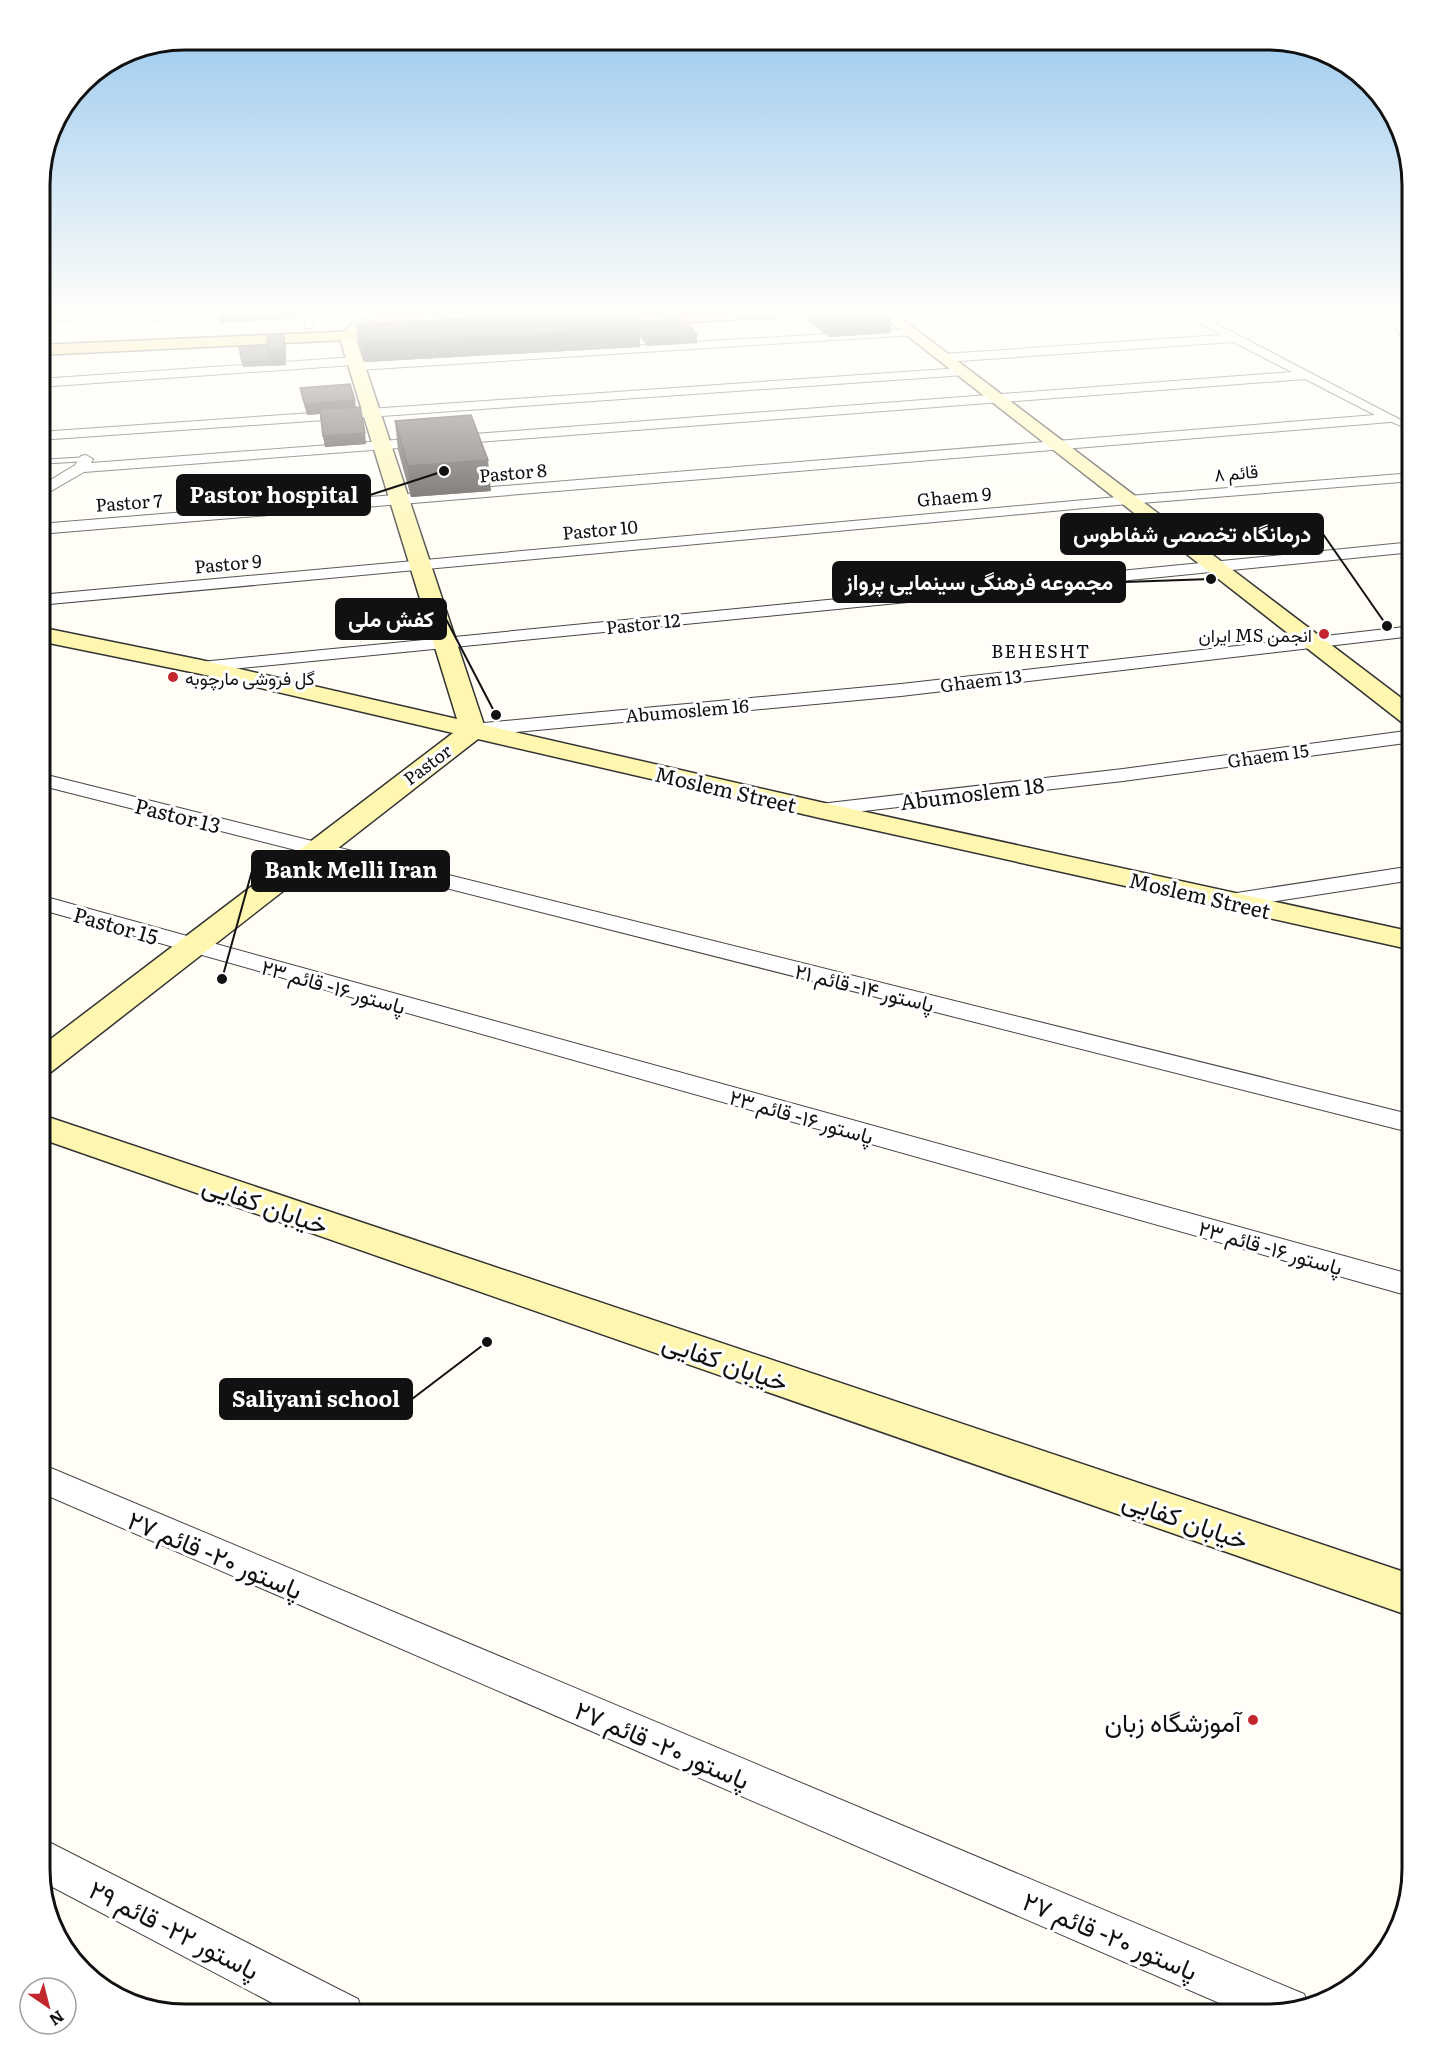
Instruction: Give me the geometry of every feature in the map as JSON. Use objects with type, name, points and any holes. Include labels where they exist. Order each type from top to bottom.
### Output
[{"type":"street","name":"Pastor","points":[[50,1056],[317,848],[473,730],[371,408]]},
{"type":"street","points":[[50,435],[446,408]]},
{"type":"street","points":[[50,486],[83,464],[872,408]]},
{"type":"street","points":[[1008,408],[1402,711]]},
{"type":"street","points":[[1370,408],[1390,418]]},
{"type":"street","name":"Pastor 8","points":[[400,501],[1390,418]]},
{"type":"street","name":"قائم ۸","points":[[1128,500],[1402,478]]},
{"type":"street","name":"Ghaem 9","points":[[784,532],[1128,500]]},
{"type":"street","name":"Pastor 7","points":[[50,528],[400,501]]},
{"type":"street","name":"Pastor 10","points":[[421,565],[784,532]]},
{"type":"street","name":"Pastor 12","points":[[201,667],[1402,547]]},
{"type":"street","name":"Pastor 9","points":[[50,599],[421,565]]},
{"type":"street","name":"Ghaem 13","points":[[901,690],[1402,632]]},
{"type":"street","name":"Moslem Street","points":[[50,636],[201,667],[820,810],[1402,939]]},
{"type":"street","name":"Abumoslem 16","points":[[473,730],[901,690]]},
{"type":"street","name":"Ghaem 15","points":[[1123,775],[1402,737]]},
{"type":"street","name":"Abumoslem 18","points":[[820,810],[1123,775]]},
{"type":"street","name":"Pastor 13","points":[[50,782],[317,848]]},
{"type":"street","name":"پاستور ۱۴- قائم ۲۱","points":[[317,848],[1402,1121]]},
{"type":"street","points":[[1230,901],[1402,875]]},
{"type":"street","name":"Pastor 15","points":[[50,905],[192,945]]},
{"type":"street","name":"پاستور ۱۶- قائم ۲۳","points":[[192,945],[1402,1283]]},
{"type":"street","name":"خیابان کفایی","points":[[50,1129],[1402,1592]]},
{"type":"street","name":"پاستور ۲۰- قائم ۲۷","points":[[50,1483],[1273,2004]]},
{"type":"street","name":"پاستور ۲۲- قائم ۲۹","points":[[50,1864],[321,2004]]},
{"type":"lane","points":[[1390,418],[1402,424]]},
{"type":"lane","points":[[50,462],[83,464]]},
{"type":"building","points":[[360,408],[365,433],[323,436],[320,409]]},
{"type":"building","points":[[471,415],[488,460],[408,466],[395,421]]},
{"type":"place","name":"Pastor hospital","points":[[444,471]]},
{"type":"place","name":"مجموعه فرهنگی سینمایی پرواز","points":[[1211,579]]},
{"type":"place","name":"درمانگاه تخصصی شفاطوس","points":[[1387,626]]},
{"type":"place","name":"ایران MS انجمن","points":[[1324,634]]},
{"type":"place","name":"گل فروشی مارچوبه","points":[[173,677]]},
{"type":"place","name":"کفش ملی","points":[[496,715]]},
{"type":"place","name":"Bank Melli Iran","points":[[222,979]]},
{"type":"place","name":"Saliyani school","points":[[487,1342]]},
{"type":"place","name":"آموزشگاه زبان","points":[[1253,1720]]},
{"type":"district","name":"BEHESHT","points":[[1041,650]]}]
